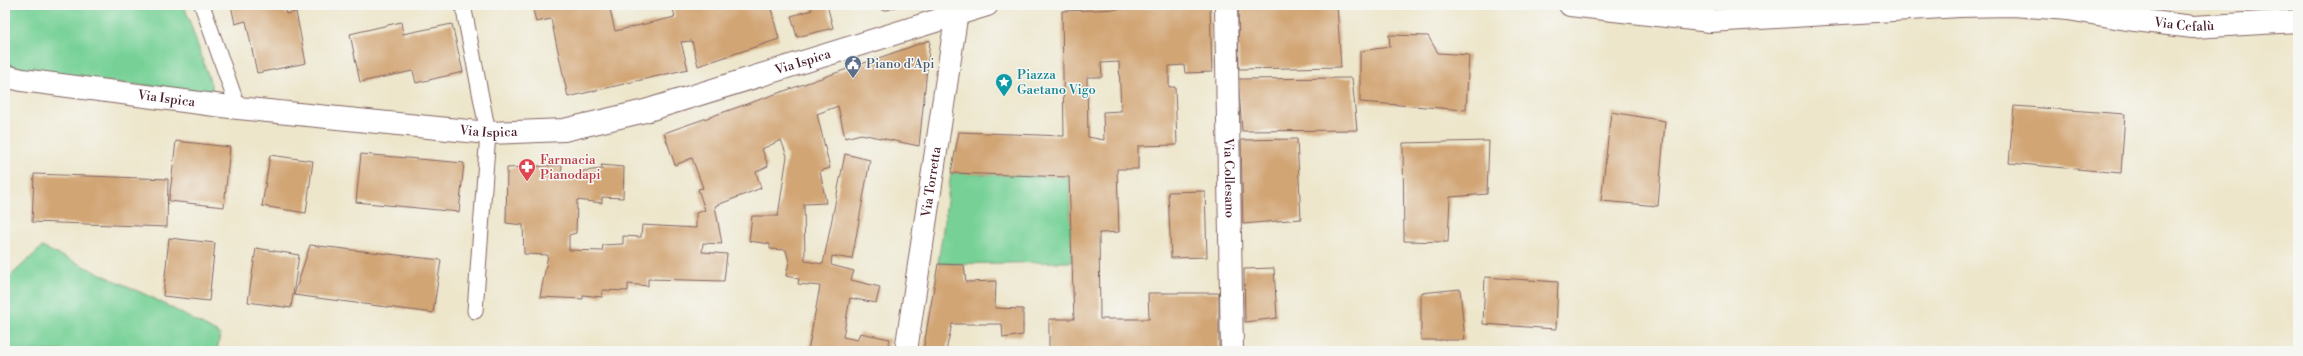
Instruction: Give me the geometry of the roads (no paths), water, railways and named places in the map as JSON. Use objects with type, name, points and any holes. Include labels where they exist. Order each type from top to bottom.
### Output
[{"type":"street","name":"Via Ispica","points":[[5,76],[22,80],[238,108],[488,133],[564,130],[645,111],[958,9],[987,5]]},
{"type":"street","name":"Via Collesano","points":[[1226,5],[1232,351]]},
{"type":"street","name":"Via Cefalù","points":[[1570,5],[1710,21],[1959,6],[2013,5],[2068,9],[2127,20],[2193,27],[2298,21]]},
{"type":"street","name":"Via Torretta","points":[[906,351],[958,9]]},
{"type":"lane","points":[[202,5],[238,108]]},
{"type":"lane","points":[[463,5],[488,133],[475,311]]},
{"type":"place","name":"Piano d'Api","points":[[853,79]]},
{"type":"place","name":"Piazza Gaetano Vigo","points":[[1004,97]]},
{"type":"place","name":"Farmacia Pianodapi","points":[[527,182]]}]
